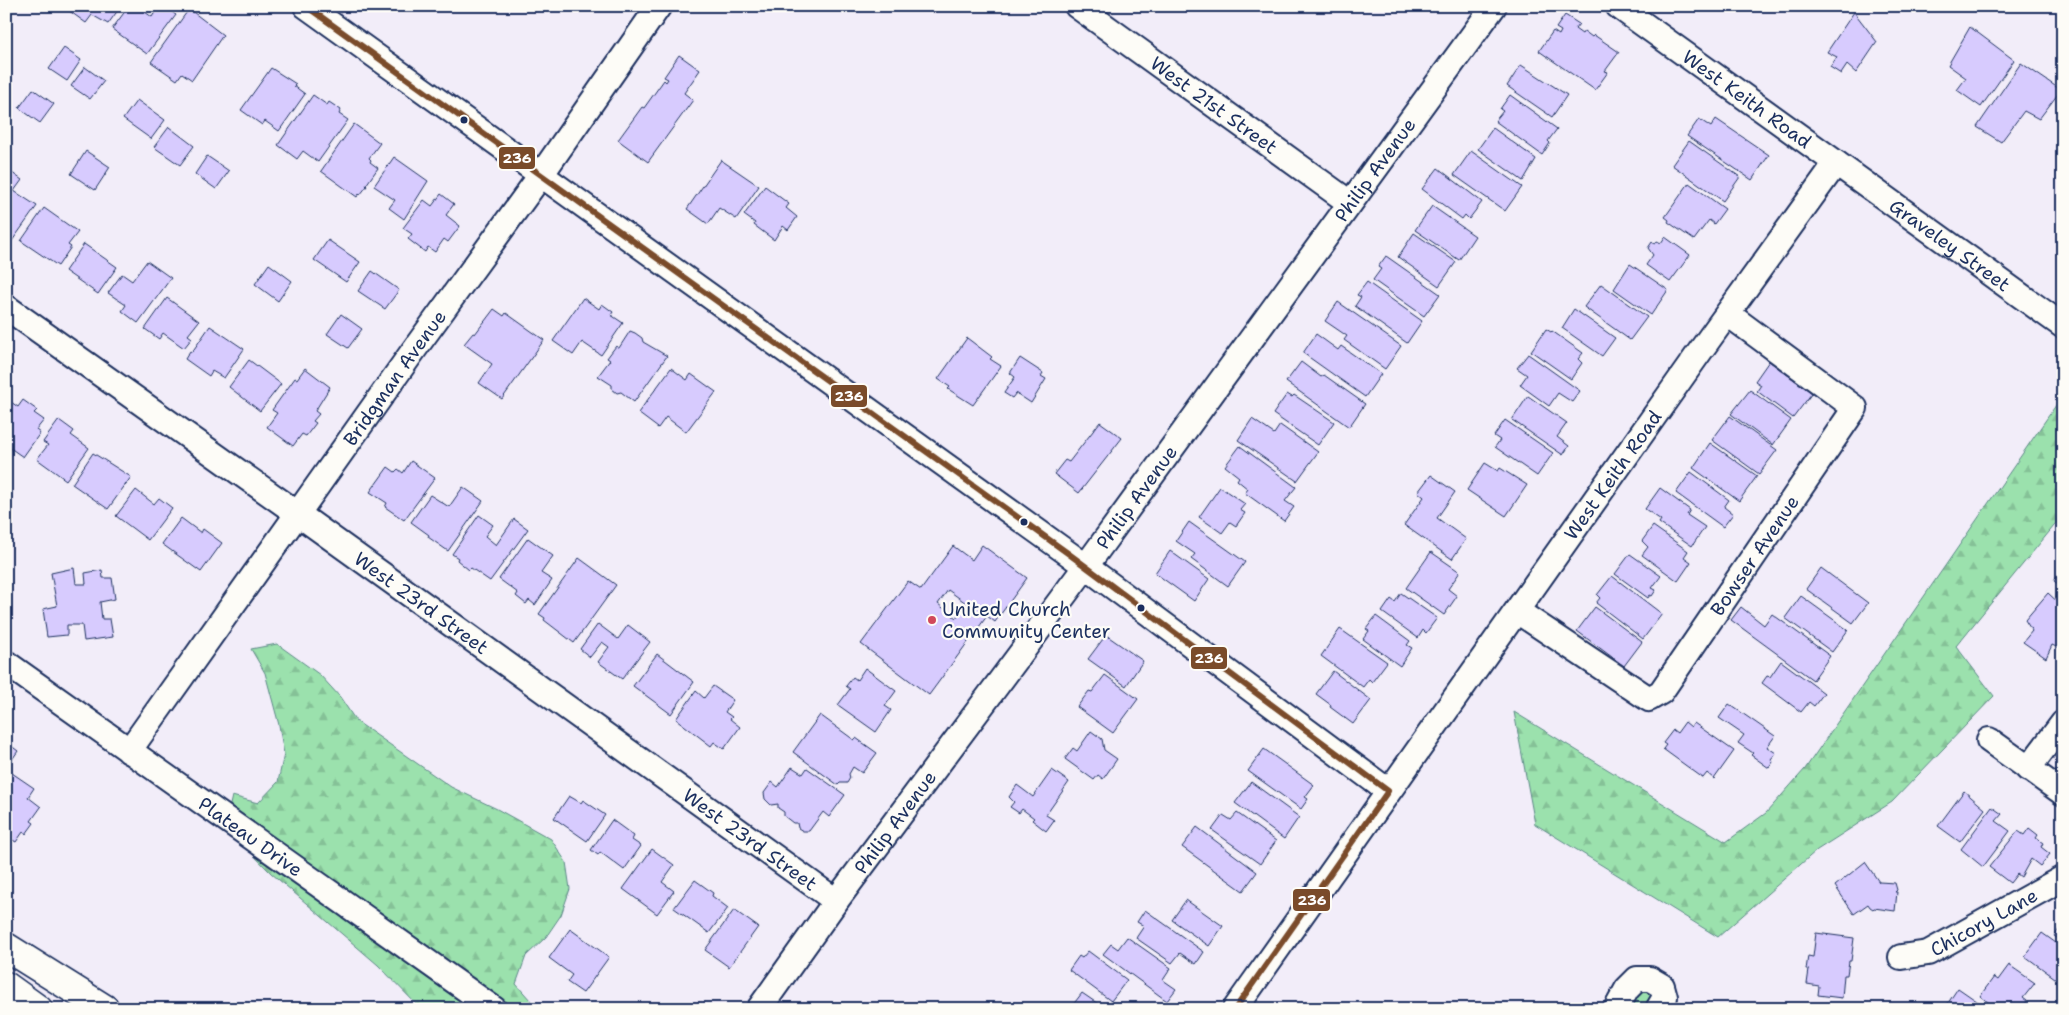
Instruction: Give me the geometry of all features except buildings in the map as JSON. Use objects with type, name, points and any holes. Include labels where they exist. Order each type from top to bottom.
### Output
[{"type":"highway","points":[[6,948],[90,1009]]},
{"type":"highway","points":[[6,948],[105,1009]]},
{"type":"highway","points":[[6,986],[38,1009]]},
{"type":"street","points":[[306,6],[1086,566],[1388,791]]},
{"type":"street","name":"Bridgman Avenue","points":[[129,751],[416,347],[541,175],[659,6]]},
{"type":"street","name":"West 21st Street","points":[[1077,6],[1350,203]]},
{"type":"street","name":"Philip Avenue","points":[[759,1009],[836,901],[1086,566],[1494,6]]},
{"type":"street","name":"West Keith Road","points":[[1235,1009],[1388,791],[1836,163],[1618,6]]},
{"type":"street","name":"Graveley Street","points":[[1836,163],[2063,326]]},
{"type":"street","name":"West 23rd Street","points":[[6,307],[298,514],[836,901]]},
{"type":"street","name":"Bowser Avenue","points":[[1518,611],[1649,699],[1661,692],[1856,408],[1728,314]]},
{"type":"street","name":"Plateau Drive","points":[[6,663],[494,1009]]},
{"type":"street","points":[[2028,769],[2063,723]]},
{"type":"street","points":[[1989,740],[2063,794]]},
{"type":"street","name":"Chicory Lane","points":[[1902,958],[1928,953],[2063,878]]},
{"type":"street","points":[[1616,1009],[1627,989],[1637,980],[1650,979],[1662,986],[1665,997],[1658,1009]]},
{"type":"green space","points":[[2063,395],[2063,515],[1956,646],[1994,696],[1892,802],[1817,850],[1718,937],[1535,824],[1514,712],[1726,842],[1766,813],[1805,769]]},
{"type":"green space","points":[[277,644],[320,675],[340,697],[356,721],[451,787],[497,809],[551,839],[566,862],[570,889],[561,915],[546,937],[526,956],[516,984],[538,1009],[421,1009],[378,965],[271,873],[225,826],[232,796],[258,803],[278,782],[284,754],[279,725],[265,673],[251,649]]},
{"type":"green space","points":[[1649,987],[1655,997],[1647,1009],[1627,1009],[1641,988]]},
{"type":"transit line","name":"236","points":[[306,6],[1069,554],[1388,791]]},
{"type":"transit line","name":"236","points":[[1235,1009],[1388,791]]},
{"type":"place","name":"United Church Community Center","points":[[932,620]]}]
